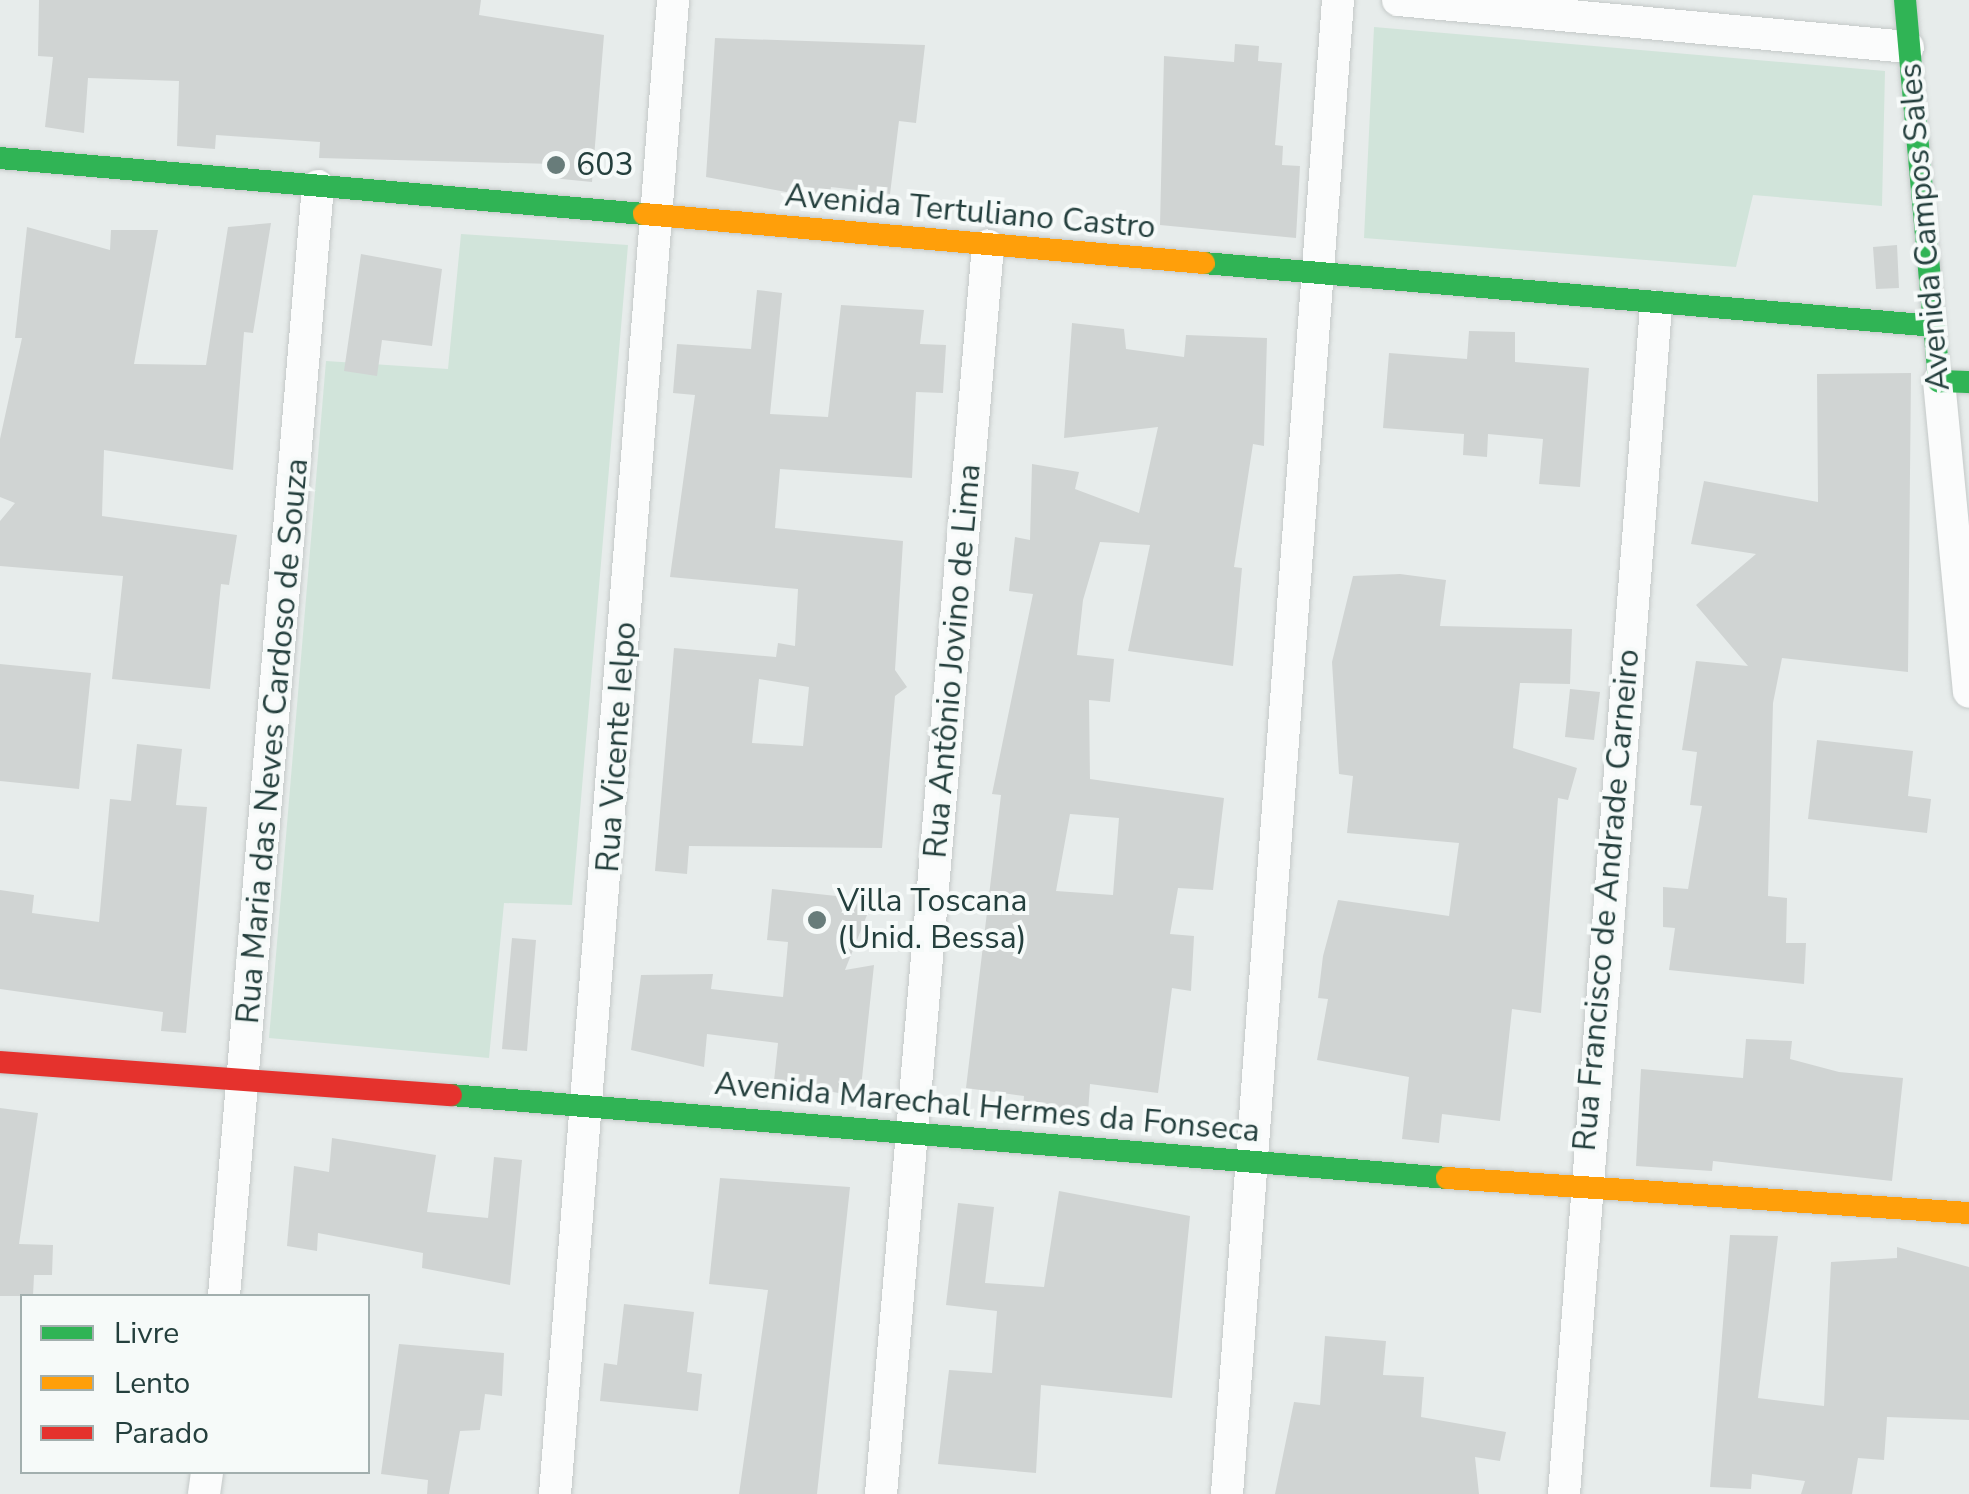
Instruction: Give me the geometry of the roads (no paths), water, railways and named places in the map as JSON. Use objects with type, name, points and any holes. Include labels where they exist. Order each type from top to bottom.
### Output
[{"type":"street","name":"Rua Vicente Ielpo","points":[[556,1494],[592,1109],[673,0]]},
{"type":"street","points":[[1228,1494],[1258,1164],[1338,0]]},
{"type":"street","points":[[1398,0],[1908,47]]},
{"type":"street","name":"Avenida Campos Sales","points":[[1904,0],[1934,326],[1954,381],[1969,692]]},
{"type":"street","name":"Avenida Tertuliano Castro","points":[[0,158],[1656,307],[1934,326]]},
{"type":"street","name":"Rua Maria das Neves Cardoso de Souza","points":[[224,1294],[245,1086],[318,186]]},
{"type":"street","name":"Rua Antônio Jovino de Lima","points":[[881,1494],[988,246]]},
{"type":"street","name":"Rua Francisco de Andrade Carneiro","points":[[1564,1494],[1582,1191],[1656,307]]},
{"type":"street","name":"Avenida Marechal Hermes da Fonseca","points":[[0,1062],[245,1086],[913,1128],[1258,1164],[1582,1191],[1969,1213]]},
{"type":"place","name":"603","points":[[556,165]]},
{"type":"place","name":"Villa Toscana (Unid. Bessa)","points":[[817,920]]}]
